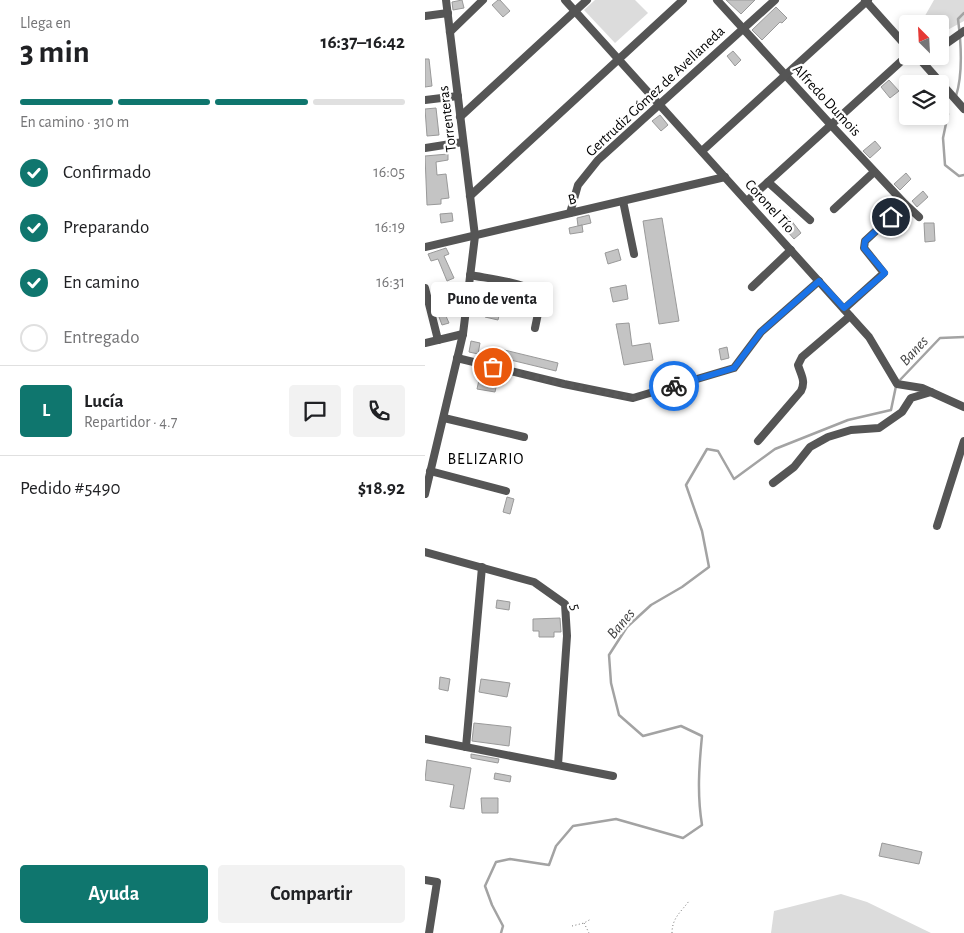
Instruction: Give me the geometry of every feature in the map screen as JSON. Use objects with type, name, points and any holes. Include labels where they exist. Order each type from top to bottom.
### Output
[{"type":"street","name":"Torrenteras","points":[[425,494],[463,334],[475,236],[446,0]]},
{"type":"street","points":[[450,32],[483,0]]},
{"type":"street","name":"Coronel Tío","points":[[565,0],[844,308],[869,337],[897,384],[922,388],[964,407]]},
{"type":"street","points":[[460,117],[587,0]]},
{"type":"street","points":[[470,196],[683,0]]},
{"type":"street","name":"Alfredo Dumois","points":[[717,0],[874,172],[919,217]]},
{"type":"street","name":"Gertrudiz Gómez de Avellaneda","points":[[569,213],[578,185],[598,160],[775,0]]},
{"type":"street","points":[[702,151],[867,0],[899,38]]},
{"type":"street","points":[[425,16],[448,13]]},
{"type":"street","points":[[949,42],[964,32]]},
{"type":"street","points":[[747,201],[899,63]]},
{"type":"street","points":[[928,65],[964,108]]},
{"type":"street","points":[[425,100],[458,96]]},
{"type":"street","points":[[425,148],[463,142]]},
{"type":"street","points":[[834,209],[874,172]]},
{"type":"street","name":"B","points":[[425,247],[725,177]]},
{"type":"street","points":[[768,182],[810,220]]},
{"type":"street","points":[[623,201],[634,254]]},
{"type":"street","points":[[844,308],[885,273],[864,248],[864,244],[905,204]]},
{"type":"street","points":[[752,287],[791,250]]},
{"type":"street","points":[[470,274],[527,286],[535,291],[541,299],[535,328]]},
{"type":"street","points":[[457,358],[564,384],[633,398],[734,368],[761,332],[819,281]]},
{"type":"street","points":[[425,288],[438,340]]},
{"type":"street","points":[[758,441],[804,386],[798,365],[802,357],[850,316]]},
{"type":"street","points":[[425,343],[463,334]]},
{"type":"street","points":[[773,483],[794,467],[810,447],[828,437],[851,430],[879,428],[901,412],[911,398],[931,392]]},
{"type":"street","points":[[444,418],[524,438]]},
{"type":"street","points":[[937,526],[964,442]]},
{"type":"street","points":[[430,471],[506,491]]},
{"type":"street","name":"5","points":[[425,552],[534,582],[565,604],[567,636],[558,765]]},
{"type":"street","points":[[466,747],[483,567]]},
{"type":"street","points":[[425,739],[613,776]]},
{"type":"street","points":[[425,880],[437,882],[429,933]]},
{"type":"path","points":[[671,933],[677,914],[689,901]]},
{"type":"path","points":[[572,926],[591,919]]},
{"type":"path","points":[[584,923],[589,933]]},
{"type":"shaded area","points":[[595,0],[635,0],[648,13],[615,43],[584,10]]},
{"type":"shaded area","points":[[934,0],[964,0],[964,21],[949,29],[949,15],[925,15]]},
{"type":"shaded area","points":[[841,894],[867,902],[931,933],[771,933],[774,911]]},
{"type":"building","points":[[462,0],[464,8],[453,10],[452,2]]},
{"type":"building","points":[[498,0],[510,11],[503,17],[492,5]]},
{"type":"building","points":[[726,0],[755,0],[741,14]]},
{"type":"building","points":[[776,7],[787,18],[782,23],[780,22],[762,40],[752,30]]},
{"type":"building","points":[[733,51],[741,60],[735,66],[727,56]]},
{"type":"building","points":[[425,59],[429,59],[432,86],[425,87]]},
{"type":"building","points":[[889,80],[899,91],[890,98],[881,87]]},
{"type":"building","points":[[436,108],[439,135],[427,136],[425,109]]},
{"type":"building","points":[[660,115],[668,125],[661,131],[652,121]]},
{"type":"building","points":[[875,141],[881,148],[870,158],[863,151]]},
{"type":"building","points":[[448,154],[448,160],[436,162],[437,175],[446,174],[449,198],[441,199],[441,204],[427,205],[425,156]]},
{"type":"building","points":[[906,173],[911,179],[900,190],[894,184]]},
{"type":"building","points":[[923,191],[928,197],[917,207],[912,201]]},
{"type":"building","points":[[452,213],[453,221],[441,223],[440,214]]},
{"type":"building","points":[[589,215],[591,223],[578,226],[577,218]]},
{"type":"building","points":[[787,215],[801,233],[794,239],[779,222]]},
{"type":"building","points":[[662,218],[679,321],[659,324],[643,221]]},
{"type":"building","points":[[924,223],[934,223],[935,241],[925,242]]},
{"type":"building","points":[[582,225],[583,232],[570,234],[569,228]]},
{"type":"building","points":[[446,248],[449,254],[444,256],[454,278],[447,281],[438,259],[431,261],[428,254]]},
{"type":"building","points":[[618,249],[621,260],[608,264],[605,253]]},
{"type":"building","points":[[446,284],[453,300],[446,303],[439,287]]},
{"type":"building","points":[[487,284],[526,294],[525,304],[503,299],[498,320],[485,317],[490,296],[484,294]]},
{"type":"building","points":[[626,285],[628,299],[613,302],[610,288]]},
{"type":"building","points":[[442,307],[449,323],[442,325],[436,309]]},
{"type":"building","points":[[629,323],[632,346],[650,343],[653,360],[624,365],[616,324]]},
{"type":"building","points":[[471,341],[480,343],[478,354],[469,352]]},
{"type":"building","points":[[492,347],[558,363],[556,371],[490,355]]},
{"type":"building","points":[[727,347],[729,358],[721,360],[719,349]]},
{"type":"building","points":[[479,380],[497,383],[495,392],[477,389]]},
{"type":"building","points":[[507,497],[514,499],[510,514],[503,512]]},
{"type":"building","points":[[497,600],[510,602],[509,610],[496,608]]},
{"type":"building","points":[[560,618],[561,632],[554,632],[554,637],[539,637],[539,631],[533,631],[533,619]]},
{"type":"building","points":[[440,677],[450,679],[448,691],[439,689]]},
{"type":"building","points":[[481,679],[510,683],[507,697],[479,692]]},
{"type":"building","points":[[474,723],[511,727],[509,746],[472,741]]},
{"type":"building","points":[[471,754],[499,759],[498,763],[471,758]]},
{"type":"building","points":[[427,760],[471,768],[464,809],[450,807],[454,785],[425,780]]},
{"type":"building","points":[[495,773],[511,776],[510,782],[494,779]]},
{"type":"building","points":[[481,798],[498,798],[498,813],[482,813]]},
{"type":"building","points":[[882,843],[922,852],[919,864],[879,856]]},
{"type":"waterway","points":[[956,96],[961,68],[958,19],[964,13]]},
{"type":"waterway","name":"Banes","points":[[946,125],[943,138],[945,165],[959,176],[964,175]]},
{"type":"waterway","name":"Banes","points":[[899,381],[940,338],[964,337]]},
{"type":"waterway","name":"Banes","points":[[501,933],[503,926],[485,886],[496,862],[510,859],[549,865],[556,846],[573,826],[616,819],[683,838],[702,825],[699,802],[702,736],[681,726],[643,736],[619,715],[611,683],[609,655],[627,627],[651,605],[682,587],[709,567],[702,531],[686,485],[707,449],[718,451],[734,479],[775,449],[848,420],[891,410],[896,386]]},
{"type":"way so far","points":[[493,367],[633,398],[674,386]]},
{"type":"place","name":"Puno de venta","points":[[493,367]]},
{"type":"district","name":"BELIZARIO","points":[[486,458]]},
{"type":"route","points":[[674,386],[734,368],[761,332],[819,281],[844,308],[885,273],[864,248],[864,244],[891,217]]}]
